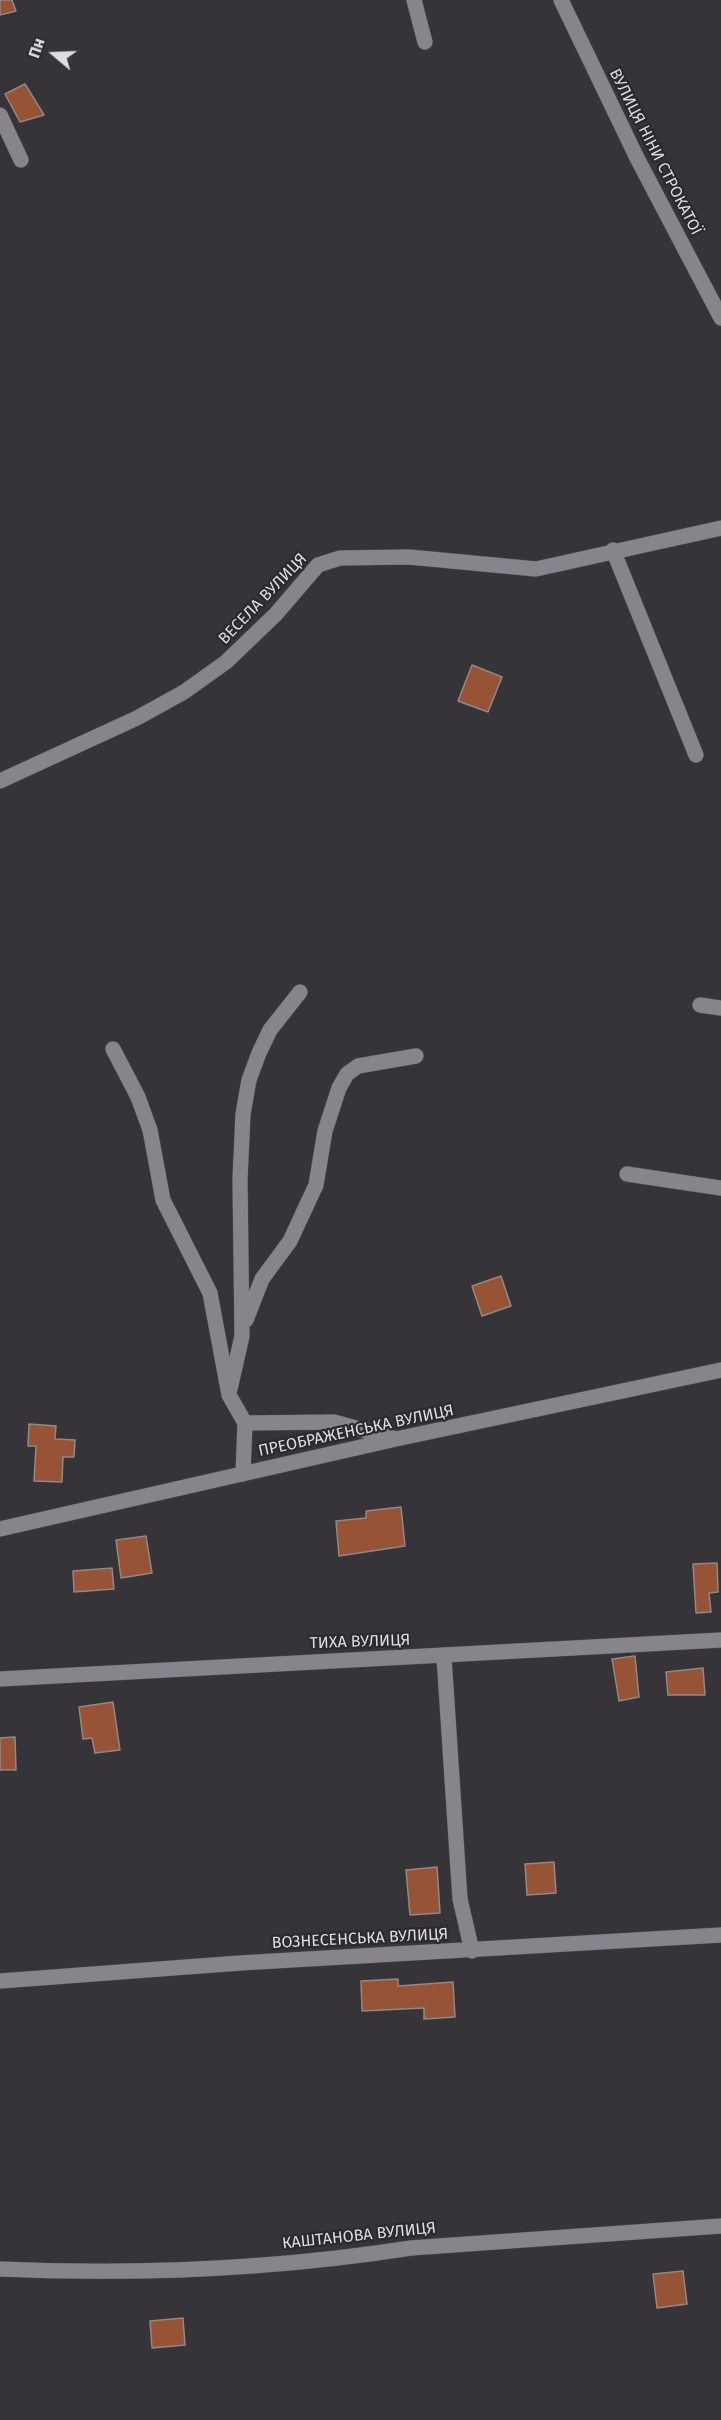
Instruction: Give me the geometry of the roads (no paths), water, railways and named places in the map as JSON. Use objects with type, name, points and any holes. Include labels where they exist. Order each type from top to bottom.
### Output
[{"type":"street","points":[[414,0],[425,42]]},
{"type":"street","name":"ВУЛИЦЯ НІНИ СТРОКАТОЇ","points":[[561,0],[637,158],[721,318]]},
{"type":"street","points":[[0,115],[21,160]]},
{"type":"street","name":"ВЕСЕЛА ВУЛИЦЯ","points":[[0,781],[137,718],[184,692],[226,662],[276,614],[318,565],[340,558],[409,557],[536,569],[613,550],[721,528]]},
{"type":"street","points":[[613,550],[696,755]]},
{"type":"street","points":[[242,1336],[240,1179],[243,1114],[249,1080],[259,1053],[270,1030],[300,992]]},
{"type":"street","points":[[700,1005],[721,1008]]},
{"type":"street","points":[[113,1049],[138,1097],[150,1130],[163,1200],[210,1293],[229,1395],[245,1423],[243,1474]]},
{"type":"street","points":[[229,1395],[242,1336],[254,1296],[262,1279],[290,1241],[316,1185],[325,1131],[339,1088],[347,1074],[358,1066],[416,1056]]},
{"type":"street","points":[[627,1174],[721,1188]]},
{"type":"street","name":"ПРЕОБРАЖЕНСЬКА ВУЛИЦЯ","points":[[0,1529],[396,1439],[721,1370]]},
{"type":"street","points":[[245,1423],[334,1422],[396,1439]]},
{"type":"street","name":"ТИХА ВУЛИЦЯ","points":[[0,1679],[252,1664],[444,1657],[721,1640]]},
{"type":"street","points":[[444,1657],[460,1899],[472,1952]]},
{"type":"street","name":"ВОЗНЕСЕНСЬКА ВУЛИЦЯ","points":[[0,1981],[240,1963],[472,1952],[721,1935]]},
{"type":"street","name":"КАШТАНОВА ВУЛИЦЯ","points":[[0,2269],[73,2272],[252,2264],[360,2256],[411,2248],[721,2226]]}]
